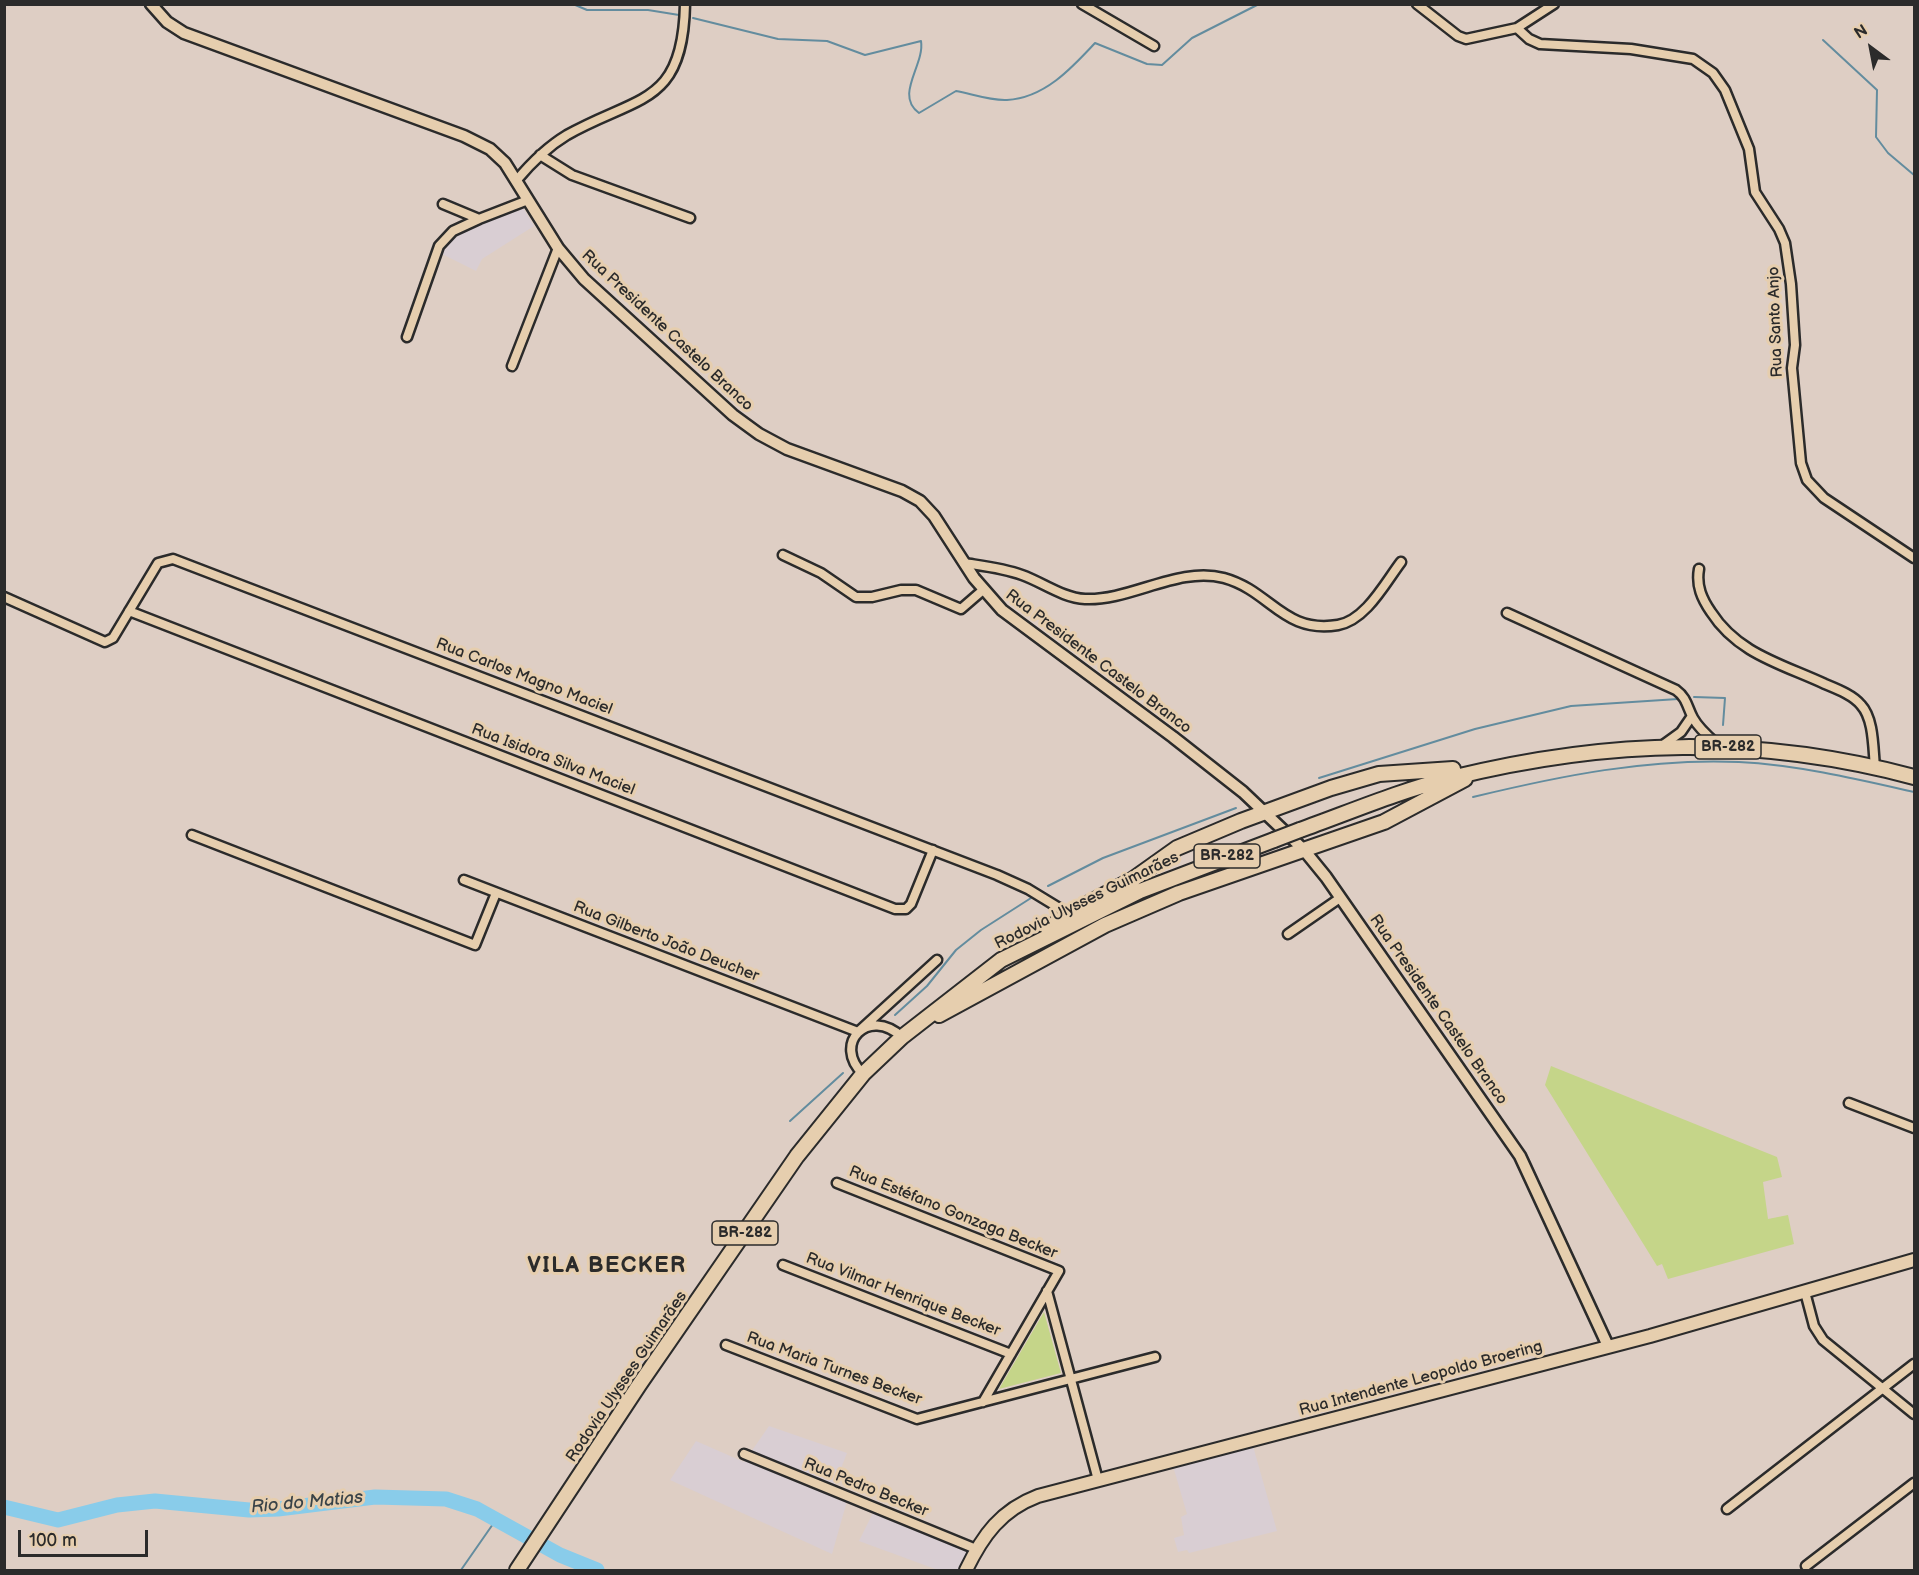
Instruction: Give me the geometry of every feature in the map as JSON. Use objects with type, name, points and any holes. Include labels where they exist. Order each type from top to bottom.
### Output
[{"type":"highway","name":"Rodovia Ulysses Guimarães","points":[[518,1568],[639,1385],[797,1156],[863,1074],[906,1033],[1001,960],[1140,891],[1402,792],[1474,773],[1592,752],[1662,745],[1719,746],[1793,753],[1875,767],[1914,777]]},
{"type":"highway","points":[[1001,960],[1069,914],[1132,880],[1177,848],[1331,788],[1379,774],[1443,772],[1489,762],[1533,762]]},
{"type":"highway","points":[[906,1033],[1105,925],[1179,893],[1397,817],[1474,773]]},
{"type":"main road","name":"Rua Intendente Leopoldo Broering","points":[[966,1570],[976,1549],[996,1522],[1015,1506],[1038,1496],[1608,1346],[1914,1260]]},
{"type":"street","points":[[516,181],[540,154],[567,135],[630,107],[659,87],[670,74],[682,46],[685,4]]},
{"type":"street","points":[[1082,4],[1154,46]]},
{"type":"street","points":[[1417,4],[1463,38],[1517,27],[1554,4]]},
{"type":"street","name":"Rua Presidente Castelo Branco","points":[[151,5],[167,22],[184,33],[474,141],[501,159],[558,248],[584,279],[733,415],[759,434],[787,449],[915,497],[934,516],[983,590],[1013,621],[1173,737],[1266,813],[1304,850],[1341,898],[1520,1156],[1608,1346]]},
{"type":"street","name":"Rua Santo Anjo","points":[[1517,27],[1535,43],[1631,49],[1693,59],[1713,73],[1725,90],[1749,149],[1755,192],[1779,229],[1787,252],[1795,345],[1792,368],[1804,474],[1814,489],[1824,498],[1914,558]]},
{"type":"street","points":[[540,154],[572,175],[690,218]]},
{"type":"street","points":[[406,336],[439,246],[453,231],[528,200]]},
{"type":"street","points":[[443,204],[479,219]]},
{"type":"street","points":[[512,366],[558,248]]},
{"type":"street","points":[[783,555],[821,573],[856,597],[872,597],[901,590],[916,590],[961,609],[983,590]]},
{"type":"street","name":"Rua Carlos Magno Maciel","points":[[4,597],[105,642],[113,638],[158,563],[173,559],[933,850],[1028,888],[1069,914]]},
{"type":"street","points":[[964,563],[1014,572],[1066,594],[1087,599],[1188,578],[1207,576],[1223,578],[1255,593],[1298,623],[1313,627],[1338,625],[1356,616],[1401,562]]},
{"type":"street","points":[[1699,569],[1699,588],[1706,604],[1726,632],[1740,645],[1832,687],[1861,705],[1871,732],[1875,767]]},
{"type":"street","name":"Rua Isidora Silva Maciel","points":[[129,610],[895,909],[906,909],[911,904],[933,850]]},
{"type":"street","points":[[1507,613],[1676,690],[1687,700],[1692,716],[1719,746]]},
{"type":"street","points":[[1662,745],[1681,732],[1692,716]]},
{"type":"street","points":[[192,834],[475,945],[496,893]]},
{"type":"street","name":"Rua Gilberto João Deucher","points":[[464,880],[858,1032]]},
{"type":"street","points":[[1288,934],[1341,898]]},
{"type":"street","points":[[863,1074],[853,1059],[851,1047],[858,1032],[937,960]]},
{"type":"street","points":[[858,1032],[875,1024],[885,1025],[906,1033]]},
{"type":"street","points":[[1849,1103],[1914,1128]]},
{"type":"street","name":"Rua Estéfano Gonzaga Becker","points":[[837,1183],[1059,1271],[1047,1291]]},
{"type":"street","name":"Rua Vilmar Henrique Becker","points":[[783,1264],[1011,1354]]},
{"type":"street","points":[[983,1402],[1047,1291]]},
{"type":"street","points":[[1047,1291],[1098,1480]]},
{"type":"street","points":[[1805,1292],[1814,1326],[1822,1340],[1914,1414]]},
{"type":"street","name":"Rua Maria Turnes Becker","points":[[726,1345],[917,1419],[1155,1357]]},
{"type":"street","points":[[1727,1509],[1914,1364]]},
{"type":"street","name":"Rua Pedro Becker","points":[[744,1454],[976,1549]]},
{"type":"street","points":[[1806,1566],[1914,1483]]},
{"type":"shaded area","points":[[522,206],[534,226],[482,259],[476,271],[438,252],[454,232]]},
{"type":"shaded area","points":[[769,1426],[847,1453],[831,1494],[847,1501],[832,1554],[670,1480],[696,1441],[744,1462]]},
{"type":"shaded area","points":[[1253,1446],[1277,1531],[1189,1553],[1187,1550],[1178,1552],[1174,1538],[1184,1535],[1181,1517],[1187,1514],[1173,1466]]},
{"type":"shaded area","points":[[874,1511],[968,1549],[959,1570],[938,1570],[859,1541]]},
{"type":"green space","points":[[1551,1066],[1777,1157],[1782,1177],[1763,1182],[1768,1219],[1788,1215],[1794,1244],[1668,1279],[1662,1264],[1657,1266],[1545,1085]]},
{"type":"green space","points":[[1044,1312],[1061,1373],[999,1389]]},
{"type":"waterway","points":[[573,4],[587,10],[648,10],[679,15]]},
{"type":"waterway","points":[[693,18],[778,39],[827,41],[865,55],[921,41],[919,60],[912,79],[909,98],[912,106],[919,113],[956,91],[1001,100],[1033,94],[1066,72],[1095,43],[1147,64],[1162,65],[1192,38],[1259,4]]},
{"type":"waterway","points":[[1823,40],[1877,90],[1876,137],[1888,153],[1914,175]]},
{"type":"waterway","points":[[1694,697],[1725,698],[1723,725]]},
{"type":"waterway","points":[[1319,778],[1475,729],[1571,706],[1678,699]]},
{"type":"waterway","points":[[1473,797],[1604,770],[1705,761],[1783,766],[1914,792]]},
{"type":"waterway","points":[[1048,886],[1103,858],[1236,808]]},
{"type":"waterway","points":[[895,1015],[927,986],[956,950],[981,930],[1031,898]]},
{"type":"waterway","points":[[790,1121],[843,1073]]},
{"type":"waterway","name":"Rio do Matias","points":[[4,1507],[58,1520],[117,1505],[155,1501],[249,1510],[278,1509],[375,1497],[446,1499],[477,1509],[560,1555],[597,1570]]},
{"type":"waterway","points":[[461,1570],[493,1524],[500,1520]]},
{"type":"district","name":"VILA BECKER","points":[[607,1266]]}]
